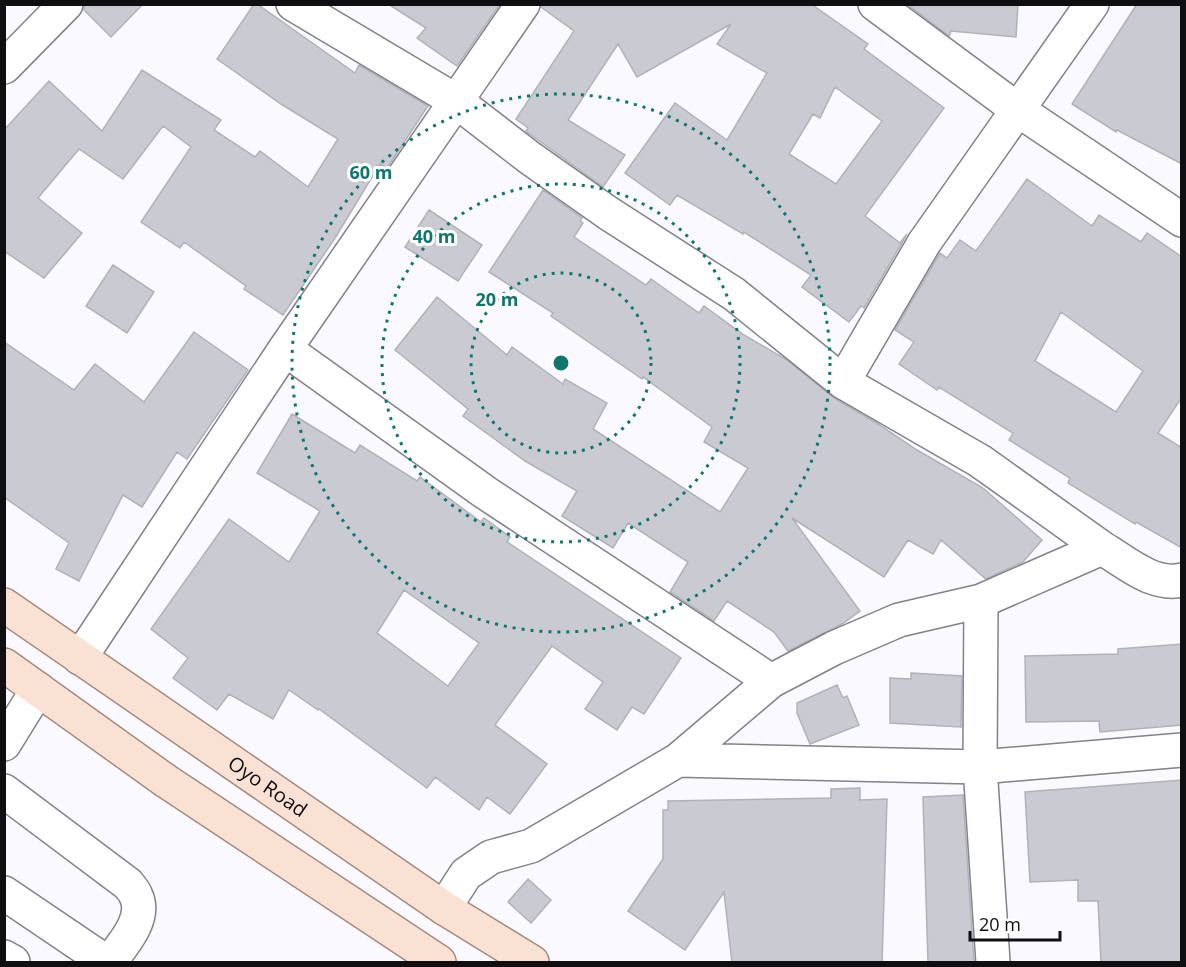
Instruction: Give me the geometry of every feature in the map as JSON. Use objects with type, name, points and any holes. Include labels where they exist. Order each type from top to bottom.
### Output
[{"type":"main road","name":"Oyo Road","points":[[4,605],[444,908],[532,963]]},
{"type":"main road","points":[[4,665],[166,781],[439,963]]},
{"type":"street","points":[[4,67],[66,4]]},
{"type":"street","points":[[293,4],[456,101],[608,213],[734,294],[843,382],[980,461],[1102,548],[1152,578],[1170,583],[1182,580]]},
{"type":"street","points":[[80,658],[285,349],[523,4]]},
{"type":"street","points":[[875,4],[1018,110],[1182,220]]},
{"type":"street","points":[[843,382],[924,243],[1092,4]]},
{"type":"street","points":[[285,349],[486,493],[771,681]]},
{"type":"street","points":[[444,908],[466,874],[491,857],[531,846],[678,760],[771,681],[834,648],[899,620],[981,601],[1102,548]]},
{"type":"street","points":[[981,601],[980,767],[993,963]]},
{"type":"street","points":[[4,744],[38,689]]},
{"type":"street","points":[[678,760],[980,767],[1182,750]]},
{"type":"street","points":[[4,791],[128,884],[137,897],[138,910],[135,926],[108,963],[4,893]]},
{"type":"street","points":[[4,957],[13,963]]},
{"type":"building","points":[[84,4],[143,4],[111,37],[84,10]]},
{"type":"building","points":[[254,4],[355,73],[359,65],[428,106],[387,168],[380,164],[335,238],[283,315],[244,289],[246,286],[184,242],[180,248],[141,222],[191,147],[163,126],[123,179],[79,149],[38,198],[82,233],[44,278],[4,251],[4,130],[49,81],[102,131],[142,70],[221,120],[214,130],[255,157],[260,151],[308,187],[338,139],[281,104],[217,59]]},
{"type":"building","points":[[388,4],[500,4],[457,66],[417,38],[426,28]]},
{"type":"building","points":[[542,4],[811,4],[868,44],[864,49],[944,108],[865,216],[900,243],[907,234],[864,308],[861,306],[849,322],[802,287],[811,275],[744,232],[743,234],[677,195],[670,205],[625,173],[675,103],[727,140],[767,73],[717,44],[731,24],[637,77],[618,44],[568,120],[625,155],[603,187],[526,131],[528,128],[516,119],[574,31],[541,7]],"holes":[[[835,87],[882,121],[836,184],[789,154],[813,114],[820,118]]]},
{"type":"building","points":[[907,4],[1018,4],[1016,37],[951,31],[949,36]]},
{"type":"building","points":[[1137,4],[1182,4],[1182,164],[1117,130],[1116,132],[1072,104]]},
{"type":"building","points":[[1027,179],[1092,226],[1099,215],[1141,242],[1147,233],[1182,257],[1182,397],[1158,433],[1182,448],[1182,548],[1136,522],[1135,524],[1068,483],[1070,478],[1009,440],[1013,433],[939,387],[937,390],[899,364],[914,342],[895,330],[940,253],[947,258],[960,240],[976,251]],"holes":[[[1061,312],[1143,371],[1116,412],[1035,361]]]},
{"type":"building","points":[[543,190],[582,218],[580,221],[583,223],[574,237],[646,285],[651,279],[699,313],[704,306],[744,335],[787,360],[834,398],[983,488],[1042,540],[1023,562],[986,579],[941,540],[933,554],[908,540],[884,577],[792,518],[860,611],[842,624],[788,651],[774,632],[727,601],[714,621],[670,592],[688,562],[628,523],[613,548],[562,516],[577,491],[525,461],[463,416],[468,409],[395,350],[437,297],[507,355],[512,347],[563,384],[565,379],[607,403],[593,429],[720,512],[748,468],[704,442],[712,427],[643,377],[642,379],[551,316],[553,313],[489,272]]},
{"type":"building","points":[[429,210],[482,245],[458,281],[405,247]]},
{"type":"building","points":[[113,265],[154,292],[127,333],[86,306]]},
{"type":"building","points":[[194,332],[248,370],[187,459],[177,452],[142,507],[123,495],[79,581],[56,569],[69,543],[4,497],[4,342],[74,390],[95,364],[144,402]]},
{"type":"building","points":[[292,414],[355,453],[360,445],[417,481],[420,477],[481,522],[484,518],[510,537],[507,542],[681,658],[644,714],[632,707],[617,730],[585,709],[603,682],[552,646],[495,725],[547,764],[510,814],[487,797],[479,810],[435,777],[427,788],[319,709],[289,690],[273,719],[229,694],[217,710],[173,678],[188,658],[151,629],[229,519],[289,562],[320,511],[257,473]],"holes":[[[404,590],[479,643],[448,686],[377,633]]]},
{"type":"building","points":[[1182,644],[1182,725],[1100,732],[1099,721],[1026,722],[1025,656],[1118,654],[1118,649]]},
{"type":"building","points":[[911,673],[962,676],[961,727],[890,723],[890,678],[911,679]]},
{"type":"building","points":[[837,685],[843,698],[847,696],[859,725],[810,744],[797,713],[797,703]]},
{"type":"building","points":[[1182,780],[1182,963],[1101,963],[1098,901],[1078,901],[1078,880],[1030,882],[1025,792]]},
{"type":"building","points":[[860,788],[860,800],[887,799],[882,963],[732,963],[724,892],[685,950],[628,911],[663,859],[663,810],[668,810],[668,801],[831,798],[831,789]]},
{"type":"building","points":[[963,795],[974,963],[928,963],[923,797]]},
{"type":"building","points":[[528,879],[551,900],[531,923],[508,902]]}]
